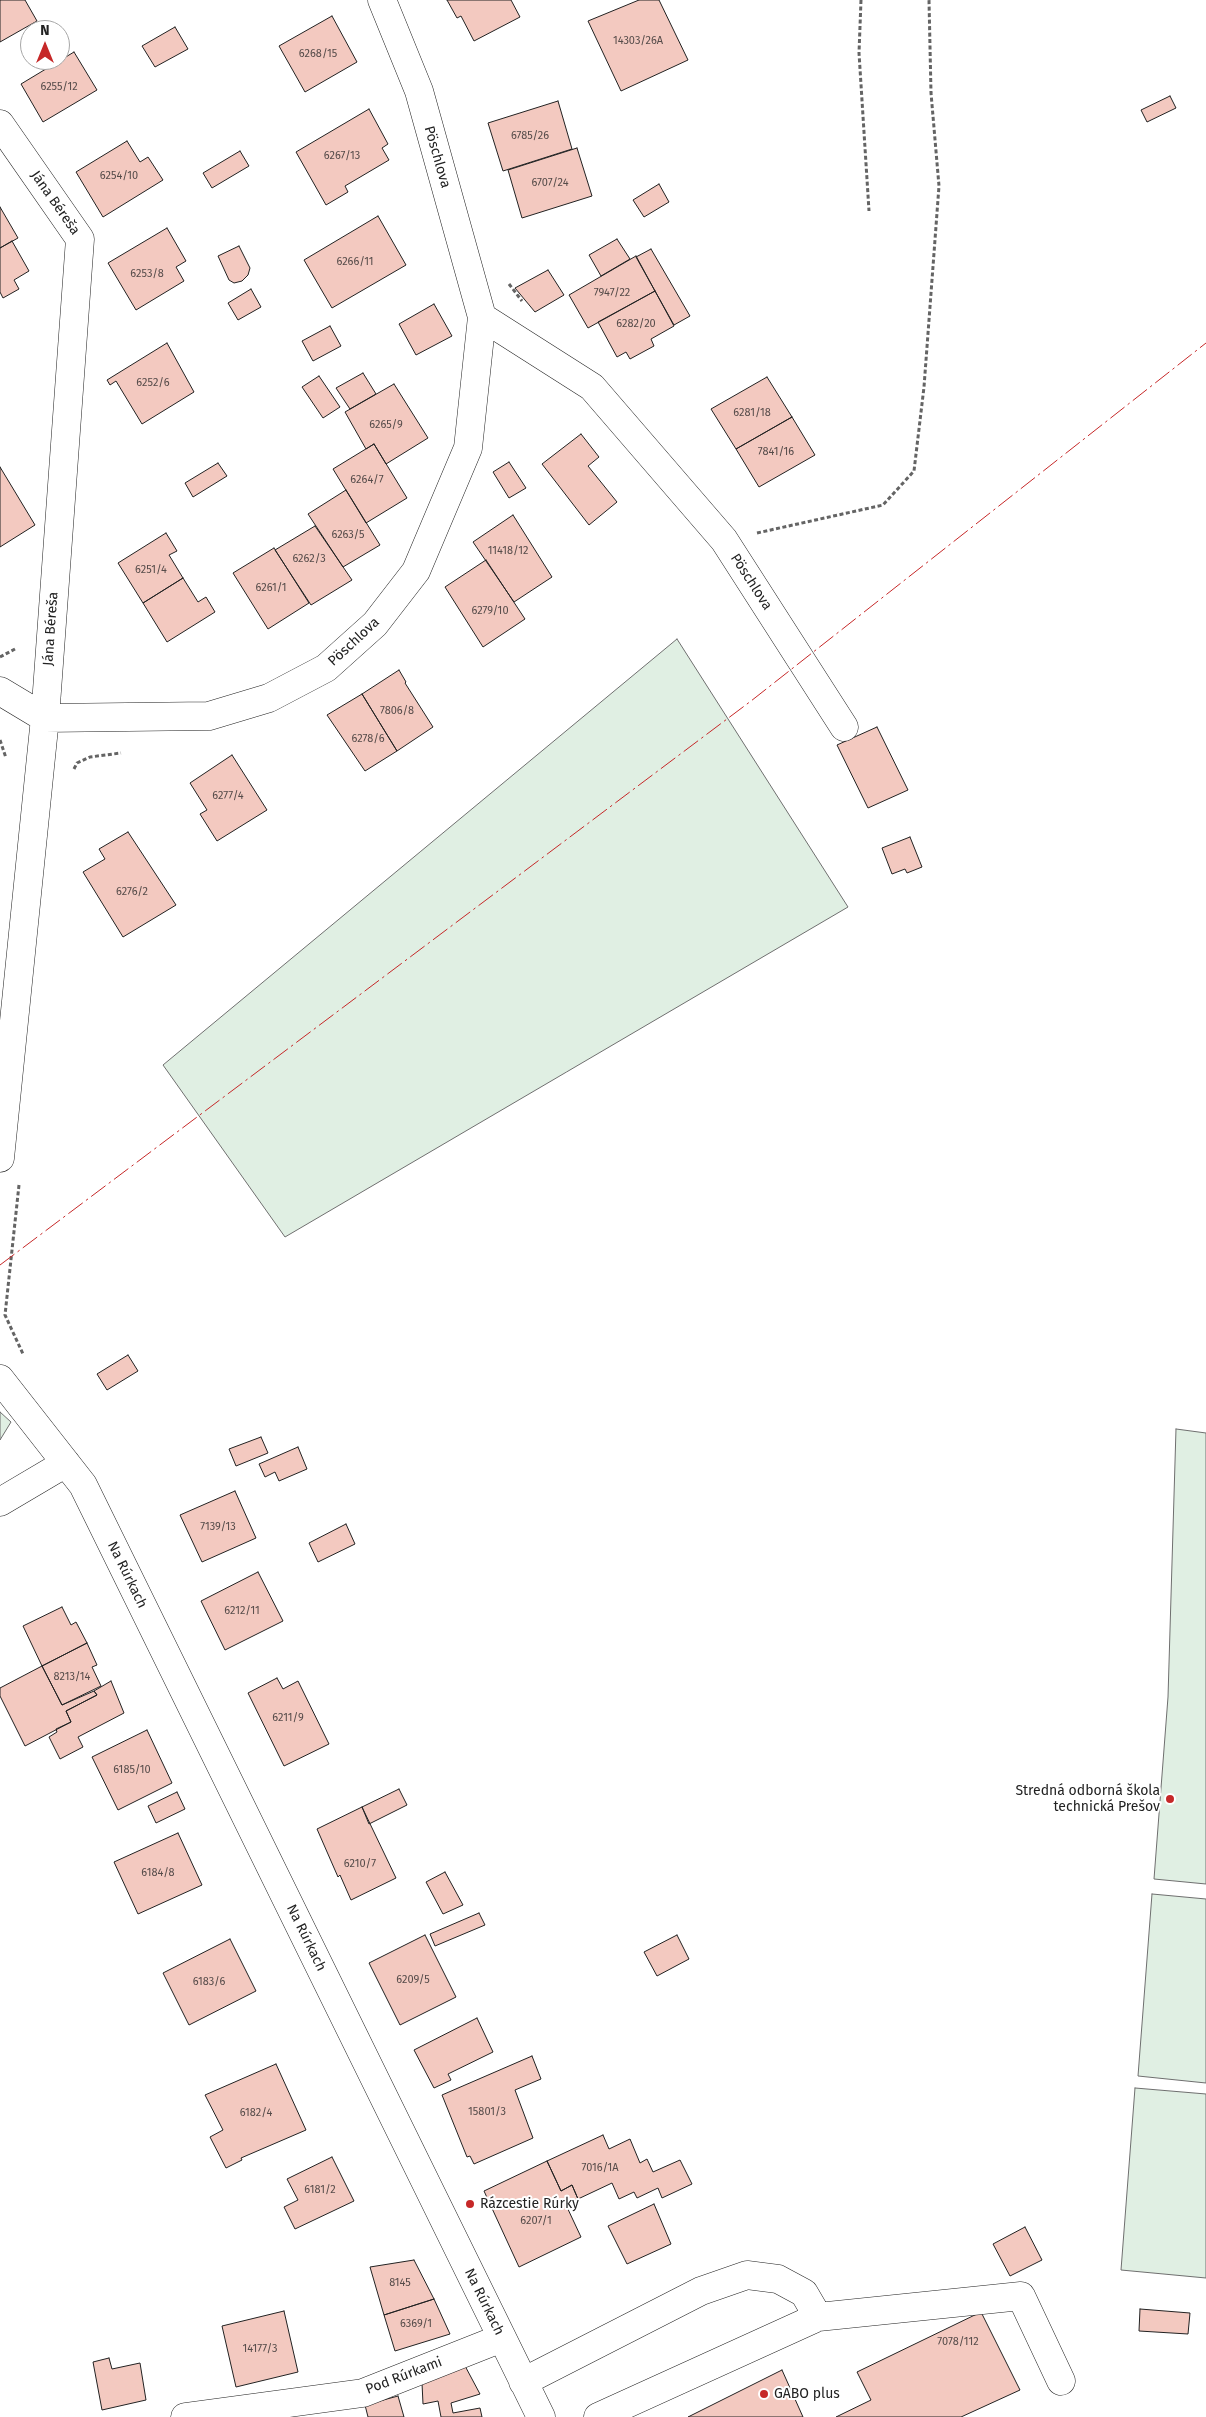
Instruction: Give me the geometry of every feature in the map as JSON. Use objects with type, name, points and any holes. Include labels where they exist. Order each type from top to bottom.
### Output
[{"type":"street","name":"Pöschlova","points":[[45,718],[209,716],[269,698],[326,668],[375,624],[416,571],[468,448],[482,317],[419,90],[382,0]]},
{"type":"street","name":"Jána Béreša","points":[[0,124],[80,239],[45,718],[0,1158]]},
{"type":"street","name":"Pöschlova","points":[[482,317],[592,387],[724,540],[844,728]]},
{"type":"street","points":[[0,691],[45,718]]},
{"type":"street","name":"Na Rúrkach","points":[[0,1379],[88,1494],[540,2417]]},
{"type":"street","points":[[0,1502],[66,1463]]},
{"type":"street","points":[[523,2382],[701,2291],[746,2276],[778,2278],[804,2293],[818,2316]]},
{"type":"street","points":[[598,2417],[818,2316],[1021,2296],[1061,2381]]},
{"type":"street","name":"Pod Rúrkami","points":[[185,2417],[362,2392],[502,2338]]},
{"type":"path","points":[[861,0],[860,52],[869,211]]},
{"type":"path","points":[[724,540],[883,505],[914,471],[924,387],[938,186],[931,93],[929,0]]},
{"type":"path","points":[[508,283],[524,304]]},
{"type":"path","points":[[70,776],[77,763],[90,757],[125,752]]},
{"type":"path","points":[[19,1181],[5,1315],[25,1357]]},
{"type":"green space","points":[[677,639],[848,907],[285,1237],[163,1065]]},
{"type":"green space","points":[[0,1412],[11,1422],[0,1440]]},
{"type":"green space","points":[[1176,1429],[1206,1433],[1206,1884],[1154,1879],[1168,1697]]},
{"type":"green space","points":[[1152,1894],[1206,1899],[1206,2083],[1138,2076]]},
{"type":"green space","points":[[1135,2088],[1206,2094],[1206,2278],[1121,2270]]},
{"type":"building","points":[[0,0],[25,0],[36,20],[20,20],[20,31],[0,42]]},
{"type":"building","points":[[447,0],[511,0],[520,17],[474,41],[461,16],[457,18]]},
{"type":"building","points":[[639,0],[659,0],[688,60],[621,91],[588,21]]},
{"type":"building","points":[[332,16],[357,62],[305,92],[279,46]]},
{"type":"building","points":[[175,27],[188,49],[155,67],[142,46]]},
{"type":"building","points":[[74,52],[97,90],[43,122],[21,84],[44,70],[70,70],[70,54]]},
{"type":"building","points":[[1170,96],[1176,108],[1147,122],[1141,110]]},
{"type":"building","points":[[558,101],[572,149],[503,171],[488,123]]},
{"type":"building","points":[[369,109],[388,144],[382,148],[389,160],[345,186],[348,192],[326,205],[296,152]]},
{"type":"building","points":[[127,141],[140,162],[148,157],[163,180],[103,217],[76,172]]},
{"type":"building","points":[[577,148],[592,196],[522,218],[508,170]]},
{"type":"building","points":[[240,151],[249,166],[212,188],[203,173]]},
{"type":"building","points":[[659,184],[669,202],[644,217],[633,200]]},
{"type":"building","points":[[0,207],[18,238],[0,248]]},
{"type":"building","points":[[378,216],[406,265],[332,308],[304,260]]},
{"type":"building","points":[[167,228],[186,261],[176,267],[184,281],[136,310],[108,263]]},
{"type":"building","points":[[617,239],[630,259],[601,276],[589,255]]},
{"type":"building","points":[[12,241],[29,271],[14,280],[19,289],[3,298],[0,292],[0,248]]},
{"type":"building","points":[[239,246],[250,268],[248,275],[242,281],[234,283],[229,280],[218,256]]},
{"type":"building","points":[[651,249],[690,316],[674,325],[636,257]]},
{"type":"building","points":[[636,256],[655,291],[588,328],[569,295]]},
{"type":"building","points":[[548,270],[564,295],[535,312],[515,288]]},
{"type":"building","points":[[251,289],[261,307],[238,320],[228,303]]},
{"type":"building","points":[[655,291],[674,326],[651,339],[654,346],[630,359],[626,352],[617,357],[598,322]]},
{"type":"building","points":[[434,304],[452,336],[416,355],[399,324]]},
{"type":"building","points":[[330,326],[341,346],[313,361],[302,341]]},
{"type":"building","points":[[167,343],[194,392],[142,424],[116,381],[110,385],[107,380]]},
{"type":"building","points":[[363,373],[376,394],[350,409],[336,388]]},
{"type":"building","points":[[319,376],[340,407],[323,418],[302,387]]},
{"type":"building","points":[[767,377],[792,417],[736,449],[711,409]]},
{"type":"building","points":[[394,384],[428,438],[386,464],[374,444],[366,449],[345,412]]},
{"type":"building","points":[[792,417],[815,455],[759,487],[736,449]]},
{"type":"building","points":[[581,434],[599,457],[588,466],[617,502],[589,525],[542,464]]},
{"type":"building","points":[[374,444],[407,498],[366,523],[333,469]]},
{"type":"building","points":[[509,462],[526,488],[509,498],[493,472]]},
{"type":"building","points":[[218,463],[227,476],[193,497],[185,483]]},
{"type":"building","points":[[0,467],[35,525],[0,547]]},
{"type":"building","points":[[346,490],[380,545],[343,567],[308,514]]},
{"type":"building","points":[[513,515],[552,577],[514,602],[473,542]]},
{"type":"building","points":[[315,526],[352,580],[311,605],[275,550]]},
{"type":"building","points":[[166,533],[177,551],[169,555],[183,578],[143,603],[118,563]]},
{"type":"building","points":[[274,548],[309,603],[268,629],[233,573]]},
{"type":"building","points":[[486,560],[525,619],[483,647],[445,587]]},
{"type":"building","points":[[183,578],[198,602],[206,597],[215,612],[167,642],[143,603]]},
{"type":"building","points":[[399,670],[405,683],[433,727],[397,751],[362,694]]},
{"type":"building","points":[[362,694],[397,751],[365,771],[327,715]]},
{"type":"building","points":[[877,727],[908,790],[868,808],[837,745]]},
{"type":"building","points":[[232,755],[267,810],[217,841],[200,814],[207,810],[190,783]]},
{"type":"building","points":[[128,832],[176,905],[123,937],[83,872],[105,859],[99,849]]},
{"type":"building","points":[[910,837],[922,867],[907,873],[905,869],[892,874],[882,848]]},
{"type":"building","points":[[128,1355],[138,1371],[107,1390],[97,1374]]},
{"type":"building","points":[[261,1437],[268,1453],[236,1466],[229,1449]]},
{"type":"building","points":[[298,1447],[307,1469],[279,1481],[275,1472],[265,1477],[259,1464]]},
{"type":"building","points":[[235,1491],[256,1538],[202,1562],[180,1515]]},
{"type":"building","points":[[346,1524],[355,1544],[318,1562],[309,1543]]},
{"type":"building","points":[[258,1572],[283,1621],[225,1650],[201,1601]]},
{"type":"building","points":[[62,1607],[71,1625],[76,1622],[87,1643],[42,1666],[23,1626]]},
{"type":"building","points":[[87,1643],[97,1665],[92,1667],[101,1686],[62,1705],[42,1666]]},
{"type":"building","points":[[42,1666],[62,1705],[94,1691],[97,1695],[66,1711],[71,1722],[25,1746],[0,1696],[0,1688]]},
{"type":"building","points":[[277,1678],[283,1689],[298,1681],[329,1744],[284,1766],[248,1693]]},
{"type":"building","points":[[111,1681],[124,1713],[78,1737],[83,1747],[60,1759],[49,1737],[57,1732],[56,1729],[71,1722],[66,1711],[97,1695],[94,1691]]},
{"type":"building","points":[[147,1730],[172,1783],[118,1810],[92,1757]]},
{"type":"building","points":[[399,1789],[407,1805],[369,1824],[362,1807]]},
{"type":"building","points":[[177,1792],[185,1809],[156,1823],[148,1806]]},
{"type":"building","points":[[362,1807],[396,1878],[351,1900],[340,1875],[338,1877],[317,1829]]},
{"type":"building","points":[[178,1833],[202,1885],[138,1914],[114,1862]]},
{"type":"building","points":[[445,1872],[463,1905],[443,1914],[426,1882]]},
{"type":"building","points":[[479,1913],[485,1925],[435,1946],[430,1934]]},
{"type":"building","points":[[425,1935],[456,1997],[400,2025],[369,1963]]},
{"type":"building","points":[[677,1935],[689,1959],[657,1976],[644,1952]]},
{"type":"building","points":[[230,1939],[256,1991],[189,2025],[163,1973]]},
{"type":"building","points":[[477,2018],[493,2052],[448,2074],[451,2080],[434,2088],[414,2050]]},
{"type":"building","points":[[532,2056],[541,2079],[515,2090],[533,2138],[474,2164],[470,2156],[467,2157],[442,2095]]},
{"type":"building","points":[[276,2064],[306,2130],[241,2158],[242,2160],[226,2168],[210,2137],[223,2130],[205,2095]]},
{"type":"building","points":[[603,2135],[609,2149],[630,2139],[640,2163],[647,2159],[653,2172],[680,2160],[692,2184],[662,2198],[658,2188],[637,2198],[634,2192],[619,2199],[612,2183],[578,2199],[572,2185],[561,2191],[547,2161]]},
{"type":"building","points":[[332,2157],[354,2201],[295,2229],[284,2207],[298,2200],[287,2179]]},
{"type":"building","points":[[547,2161],[561,2191],[572,2185],[578,2199],[566,2205],[581,2237],[519,2267],[484,2191]]},
{"type":"building","points":[[654,2204],[671,2244],[627,2264],[608,2226]]},
{"type":"building","points":[[1025,2227],[1042,2260],[1010,2276],[993,2244]]},
{"type":"building","points":[[414,2260],[434,2299],[384,2315],[370,2267]]},
{"type":"building","points":[[434,2299],[450,2334],[395,2351],[384,2315]]},
{"type":"building","points":[[1140,2309],[1190,2313],[1188,2334],[1139,2331]]},
{"type":"building","points":[[284,2311],[298,2372],[236,2387],[222,2326]]},
{"type":"building","points":[[981,2312],[1020,2390],[961,2417],[836,2417],[871,2400],[857,2372]]},
{"type":"building","points":[[109,2358],[112,2369],[140,2363],[146,2400],[102,2410],[93,2362]]},
{"type":"building","points":[[464,2364],[480,2394],[451,2403],[453,2413],[480,2408],[482,2417],[441,2417],[438,2401],[423,2404],[422,2383]]},
{"type":"building","name":"GABO plus","points":[[782,2370],[803,2417],[688,2417]]},
{"type":"building","points":[[398,2396],[404,2417],[368,2417],[365,2405]]},
{"type":"power","points":[[0,1265],[751,701],[1206,343]]},
{"type":"place","name":"Stredná odborná škola technická Prešov","points":[[1170,1799]]},
{"type":"place","name":"Rázcestie Rúrky","points":[[470,2204]]},
{"type":"place","name":"GABO plus","points":[[764,2394]]}]
